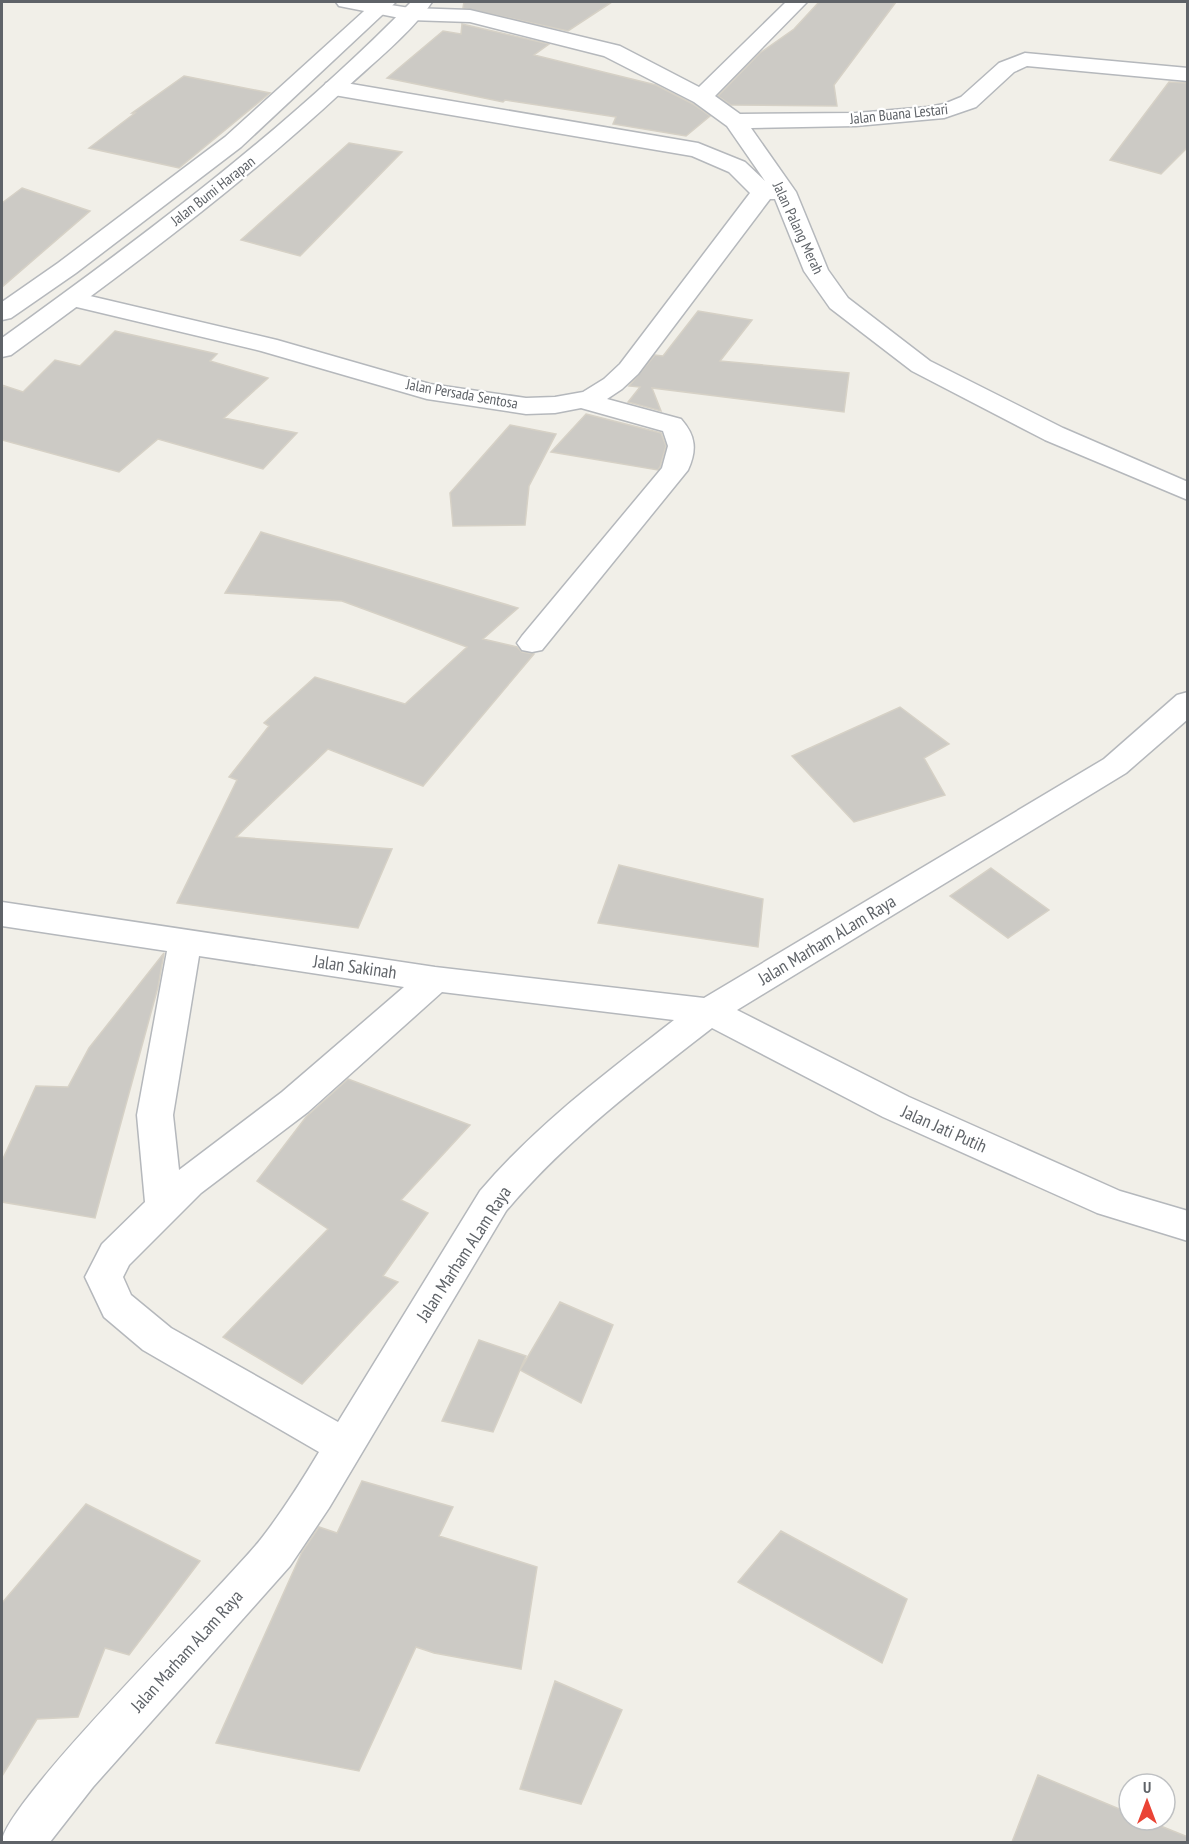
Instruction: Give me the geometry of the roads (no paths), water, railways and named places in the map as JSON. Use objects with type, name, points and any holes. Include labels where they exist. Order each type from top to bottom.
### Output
[{"type":"street","points":[[346,2],[416,8],[470,16]]},
{"type":"street","points":[[431,2],[458,8],[470,16]]},
{"type":"street","points":[[702,96],[797,2]]},
{"type":"street","name":"Jalan Bumi Harapan","points":[[2,313],[67,268],[233,142],[381,5]]},
{"type":"street","name":"Jalan Bumi Harapan","points":[[2,350],[73,299],[256,157],[334,88],[416,8]]},
{"type":"street","name":"Jalan Palang Merah","points":[[470,16],[612,51],[702,96],[735,121],[816,271],[839,303],[921,366],[1054,434],[1188,492]]},
{"type":"street","name":"Jalan Buana Lestari","points":[[735,121],[867,120],[937,112],[972,102],[1006,66],[1025,59],[1188,75]]},
{"type":"street","points":[[334,88],[698,150],[737,167],[774,192]]},
{"type":"street","name":"Jalan Persada Sentosa","points":[[73,299],[268,345],[427,391],[526,406],[555,405],[591,398],[613,384],[629,369],[774,192]]},
{"type":"street","points":[[532,643],[675,471],[680,459],[682,440],[679,432],[672,425],[582,400]]},
{"type":"street","name":"Jalan Marham ALam Raya","points":[[22,1842],[77,1772],[275,1553],[315,1495],[494,1201],[522,1167],[574,1118],[709,1011],[1115,766],[1188,702]]},
{"type":"street","name":"Jalan Sakinah","points":[[2,914],[435,979],[709,1011]]},
{"type":"street","points":[[164,1206],[155,1114],[185,942]]},
{"type":"street","points":[[344,1446],[157,1339],[117,1306],[105,1277],[115,1255],[188,1184],[295,1102],[435,979]]},
{"type":"street","name":"Jalan Jati Putih","points":[[709,1011],[917,1117],[1110,1203],[1188,1226]]}]
